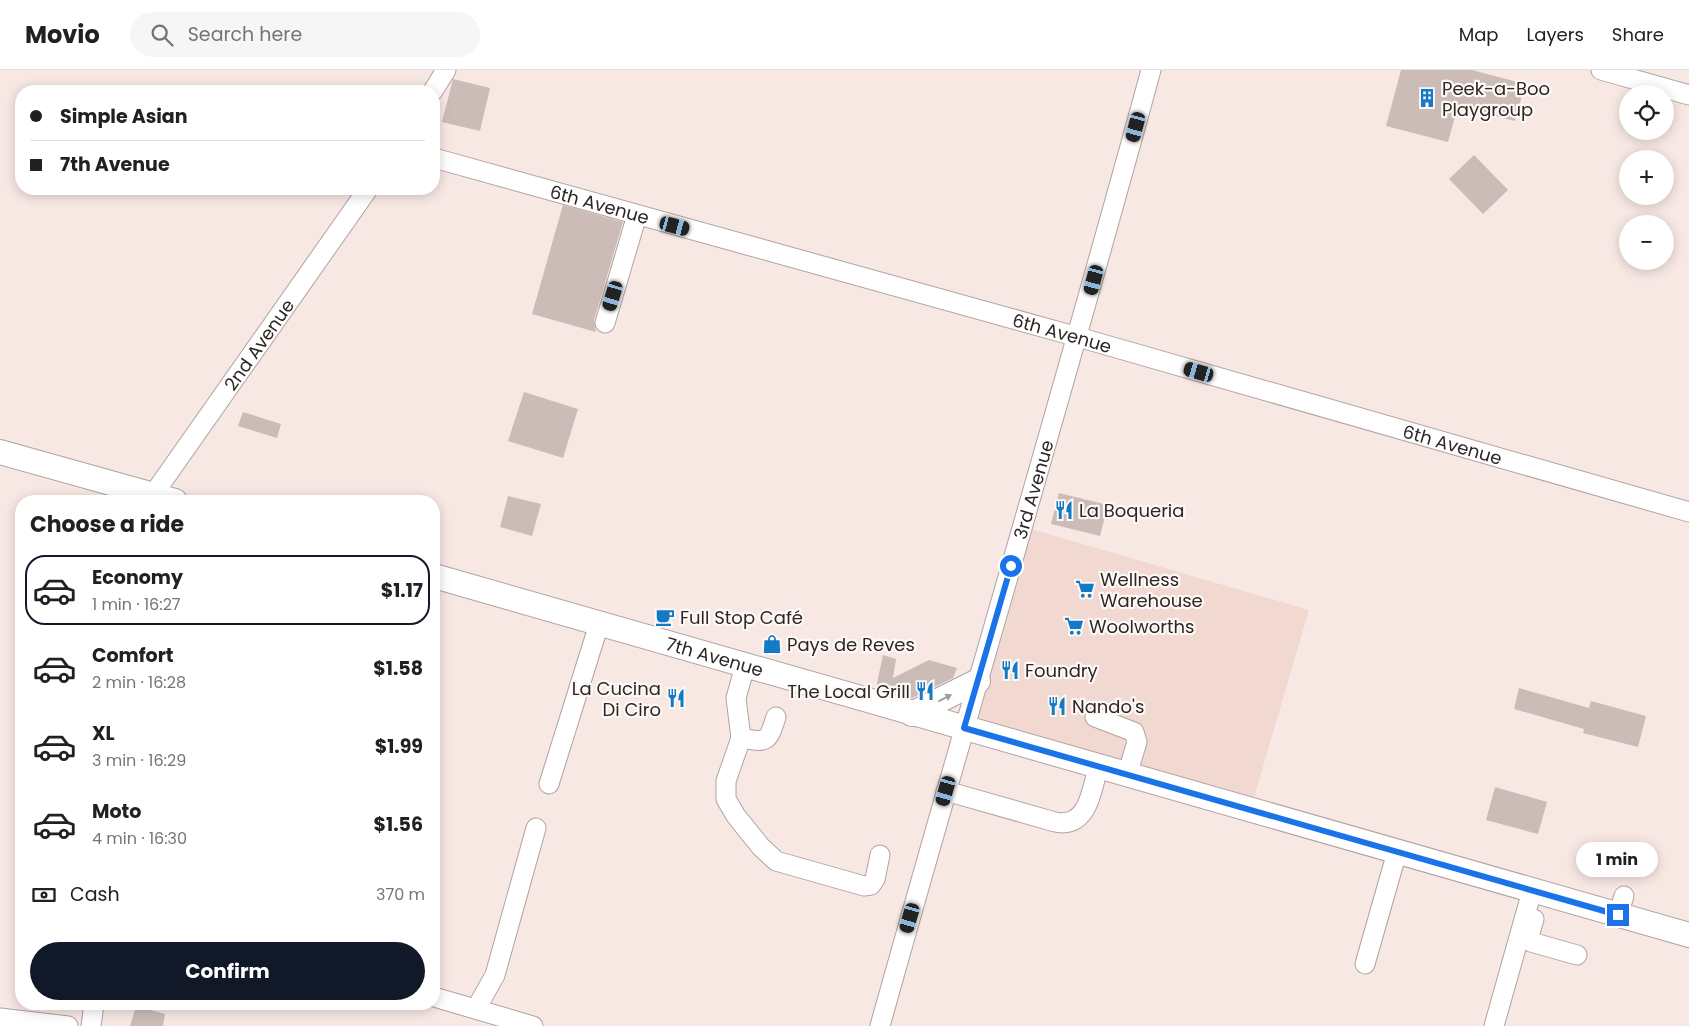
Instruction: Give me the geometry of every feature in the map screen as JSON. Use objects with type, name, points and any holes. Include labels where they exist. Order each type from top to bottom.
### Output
[{"type":"main road","points":[[0,452],[146,495]]},
{"type":"main road","name":"7th Avenue","points":[[440,578],[1536,892],[1621,906],[1689,936]]},
{"type":"main road","points":[[912,714],[978,681]]},
{"type":"street","points":[[437,85],[446,70]]},
{"type":"street","name":"3rd Avenue","points":[[880,1026],[964,728],[1078,337],[1152,70]]},
{"type":"street","points":[[1601,70],[1689,95]]},
{"type":"street","name":"6th Avenue","points":[[440,160],[1078,337],[1689,512]]},
{"type":"street","name":"2nd Avenue","points":[[163,495],[364,195]]},
{"type":"street","points":[[605,323],[637,215]]},
{"type":"street","points":[[548,784],[599,624]]},
{"type":"street","points":[[745,666],[736,698],[741,738],[726,781],[726,799],[736,816],[761,847],[776,861],[864,886],[871,885],[875,879],[880,855]]},
{"type":"street","points":[[741,738],[760,742],[766,740],[770,736],[776,717]]},
{"type":"street","points":[[1095,717],[1134,732],[1136,742],[1127,775]]},
{"type":"street","points":[[946,791],[1055,822],[1067,823],[1078,818],[1086,808],[1098,767]]},
{"type":"street","points":[[476,1009],[495,975],[536,828]]},
{"type":"street","points":[[1365,964],[1397,852]]},
{"type":"street","points":[[1536,892],[1529,936],[1531,942],[1576,955]]},
{"type":"street","points":[[1494,1026],[1536,892]]},
{"type":"street","points":[[440,999],[533,1026]]},
{"type":"street","points":[[91,1026],[93,1010]]},
{"type":"street","points":[[0,1018],[68,1026]]},
{"type":"shaded area","points":[[1028,528],[1309,610],[1253,801],[971,724]]},
{"type":"building","name":"Peek-a-Boo Playgroup","points":[[1401,70],[1472,70],[1525,84],[1515,121],[1458,106],[1448,142],[1386,126]]},
{"type":"building","points":[[453,79],[490,88],[480,131],[442,122]]},
{"type":"building","points":[[1474,155],[1508,190],[1483,214],[1449,179]]},
{"type":"building","points":[[563,205],[623,222],[594,320],[596,332],[532,314]]},
{"type":"building","points":[[524,392],[578,409],[563,458],[508,441]]},
{"type":"building","points":[[243,412],[281,424],[277,438],[238,426]]},
{"type":"building","points":[[1059,493],[1108,505],[1100,536],[1051,524]]},
{"type":"building","points":[[508,496],[541,504],[532,536],[500,527]]},
{"type":"building","points":[[883,655],[896,659],[893,678],[929,660],[957,668],[953,678],[912,698],[876,688]]},
{"type":"building","points":[[1519,688],[1589,708],[1591,701],[1646,716],[1638,747],[1583,733],[1584,729],[1514,709]]},
{"type":"building","points":[[1495,787],[1547,802],[1538,834],[1486,820]]},
{"type":"building","points":[[135,1010],[150,1010],[165,1014],[163,1026],[130,1026]]},
{"type":"place","name":"Peek-a-Boo Playgroup","points":[[1427,98]]},
{"type":"place","name":"La Boqueria","points":[[1064,510]]},
{"type":"place","name":"Wellness Warehouse","points":[[1085,589]]},
{"type":"place","name":"Full Stop Café","points":[[665,617]]},
{"type":"place","name":"Woolworths","points":[[1074,626]]},
{"type":"place","name":"Pays de Reves","points":[[772,644]]},
{"type":"place","name":"Foundry","points":[[1010,670]]},
{"type":"place","name":"The Local Grill","points":[[925,691]]},
{"type":"place","name":"La Cucina Di Ciro","points":[[676,698]]},
{"type":"place","name":"Nando's","points":[[1057,706]]},
{"type":"route","points":[[1011,566],[964,728],[1618,915]]}]
